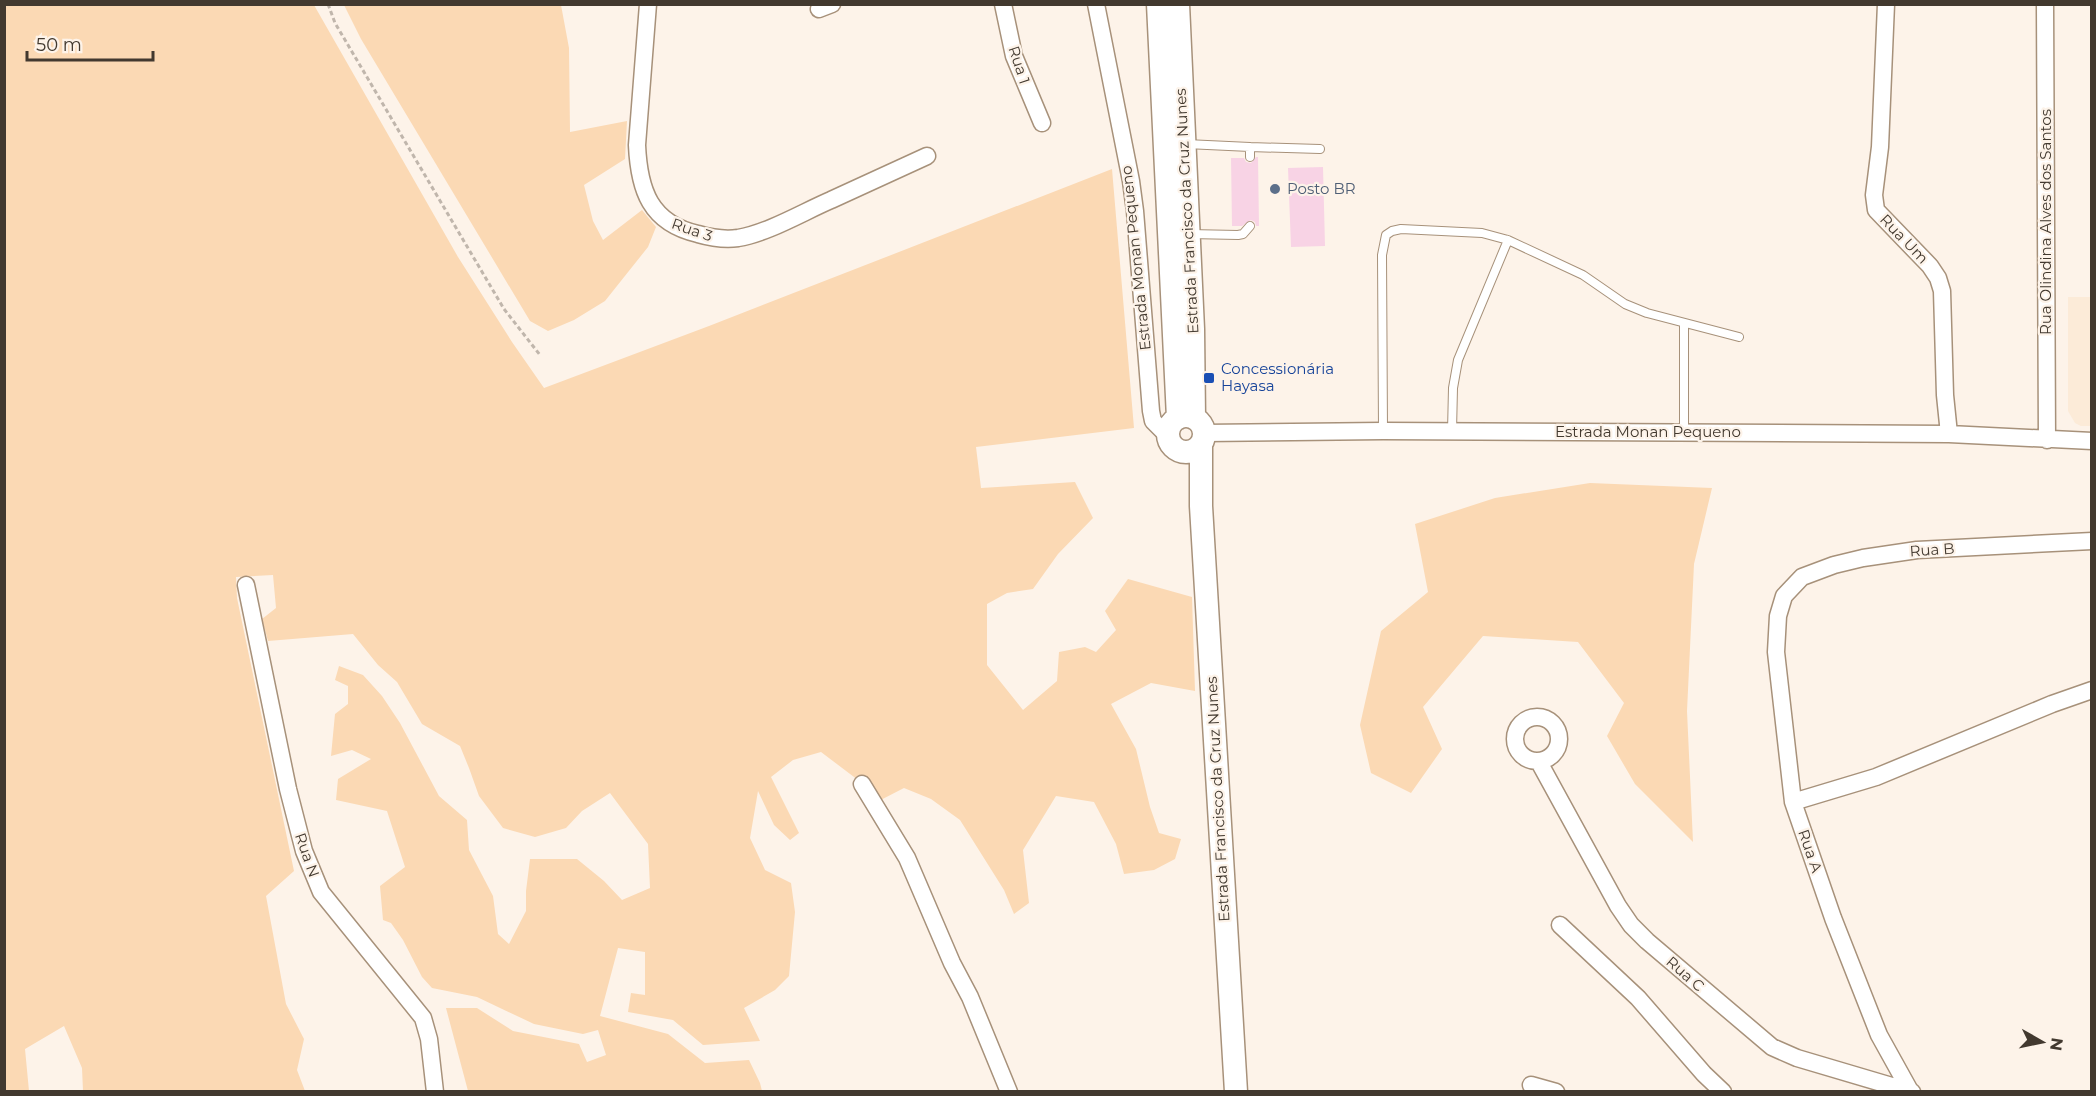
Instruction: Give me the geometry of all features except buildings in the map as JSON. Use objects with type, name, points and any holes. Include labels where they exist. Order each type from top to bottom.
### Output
[{"type":"main road","name":"Estrada Francisco da Cruz Nunes","points":[[1158,4],[1174,144],[1188,433],[1201,506],[1236,1092]]},
{"type":"main road","name":"Estrada Francisco da Cruz Nunes","points":[[1174,144],[1178,4]]},
{"type":"street","name":"Rua 3","points":[[648,4],[637,145],[638,163],[648,200],[658,214],[672,226],[719,239],[740,238],[763,230],[927,156]]},
{"type":"street","name":"Rua 1","points":[[1003,4],[1014,56],[1042,123]]},
{"type":"street","name":"Estrada Monan Pequeno","points":[[1095,4],[1133,201],[1153,421],[1188,433],[1452,431],[1949,434],[2091,441]]},
{"type":"street","name":"Rua Um","points":[[1886,4],[1880,147],[1874,195],[1876,210],[1930,266],[1938,278],[1942,291],[1949,434]]},
{"type":"street","name":"Rua Olindina Alves dos Santos","points":[[2045,4],[2047,440]]},
{"type":"street","name":"Rua B","points":[[1784,596],[1802,577],[1834,565],[1863,558],[1917,550],[2091,541]]},
{"type":"street","name":"Rua N","points":[[246,585],[288,789],[304,851],[321,892],[423,1018],[429,1039],[435,1092]]},
{"type":"street","name":"Rua A","points":[[1784,596],[1778,616],[1776,652],[1793,802],[1833,918],[1875,1024],[1911,1090]]},
{"type":"street","points":[[1793,802],[1876,777],[2091,690]]},
{"type":"street","name":"Rua C","points":[[1539,762],[1618,906],[1631,926],[1647,941],[1772,1047],[1797,1058],[1911,1090]]},
{"type":"street","points":[[862,784],[907,858],[952,963],[970,997],[1009,1092]]},
{"type":"street","points":[[1560,925],[1638,998],[1704,1074],[1723,1092]]},
{"type":"street","points":[[1531,1085],[1556,1092]]},
{"type":"lane","points":[[1174,144],[1320,149]]},
{"type":"lane","points":[[1250,147],[1250,158]]},
{"type":"lane","points":[[1179,234],[1238,236],[1250,226]]},
{"type":"lane","points":[[1383,431],[1382,255],[1386,235],[1392,231],[1401,229],[1482,233],[1508,240],[1583,275],[1625,304],[1647,313],[1738,337]]},
{"type":"lane","points":[[1452,431],[1453,388],[1458,360],[1508,240]]},
{"type":"lane","points":[[1684,323],[1684,432]]},
{"type":"path","points":[[328,4],[335,24],[504,309],[540,355]]},
{"type":"shaded area","points":[[5,5],[314,5],[458,257],[544,388],[1112,169],[1134,428],[976,447],[981,488],[1075,482],[1093,518],[1058,554],[1033,589],[1007,593],[987,604],[987,665],[1023,710],[1057,681],[1059,652],[1085,647],[1096,652],[1116,630],[1105,611],[1128,579],[1192,597],[1195,691],[1151,683],[1111,704],[1136,749],[1150,807],[1159,833],[1181,839],[1175,859],[1154,870],[1124,874],[1116,844],[1094,802],[1056,796],[1023,850],[1029,903],[1014,914],[1004,890],[960,820],[931,799],[904,788],[867,807],[858,780],[821,752],[793,760],[771,777],[799,833],[790,840],[774,825],[758,791],[750,838],[765,870],[791,883],[795,912],[789,976],[775,990],[744,1008],[760,1041],[703,1045],[673,1020],[628,1012],[631,993],[645,995],[645,952],[618,948],[600,1016],[668,1034],[705,1063],[749,1060],[762,1091],[468,1091],[446,1008],[477,1008],[513,1031],[579,1044],[587,1062],[606,1055],[598,1030],[583,1034],[534,1024],[477,997],[432,988],[422,977],[403,940],[391,923],[383,920],[380,886],[405,867],[387,811],[336,800],[338,779],[371,759],[352,750],[331,756],[335,714],[348,704],[348,686],[335,680],[339,666],[363,675],[382,696],[400,723],[439,796],[467,820],[469,850],[493,896],[498,934],[509,944],[526,911],[530,859],[577,859],[604,881],[622,900],[650,888],[648,844],[610,793],[582,811],[566,828],[535,837],[503,828],[479,796],[460,746],[422,724],[397,682],[378,665],[353,634],[268,641],[262,619],[276,608],[273,575],[236,577],[237,598],[294,871],[266,896],[286,1004],[304,1039],[297,1070],[305,1091],[83,1091],[82,1068],[64,1026],[25,1049],[29,1091],[5,1092]]},
{"type":"shaded area","points":[[344,5],[561,5],[569,48],[570,132],[627,121],[625,159],[584,185],[593,221],[603,240],[642,210],[656,227],[648,247],[605,301],[574,320],[548,331],[530,321],[361,39]]},
{"type":"shaded area","points":[[2068,297],[2091,297],[2091,426],[2081,426],[2075,423],[2068,411]]},
{"type":"shaded area","points":[[1590,483],[1712,488],[1694,564],[1687,711],[1693,842],[1635,784],[1607,736],[1624,703],[1578,642],[1483,636],[1423,707],[1442,749],[1411,793],[1371,773],[1360,725],[1381,631],[1428,592],[1415,524],[1495,498]]},
{"type":"place","name":"Posto BR","points":[[1275,189]]},
{"type":"place","name":"Concessionária Hayasa","points":[[1209,378]]}]
